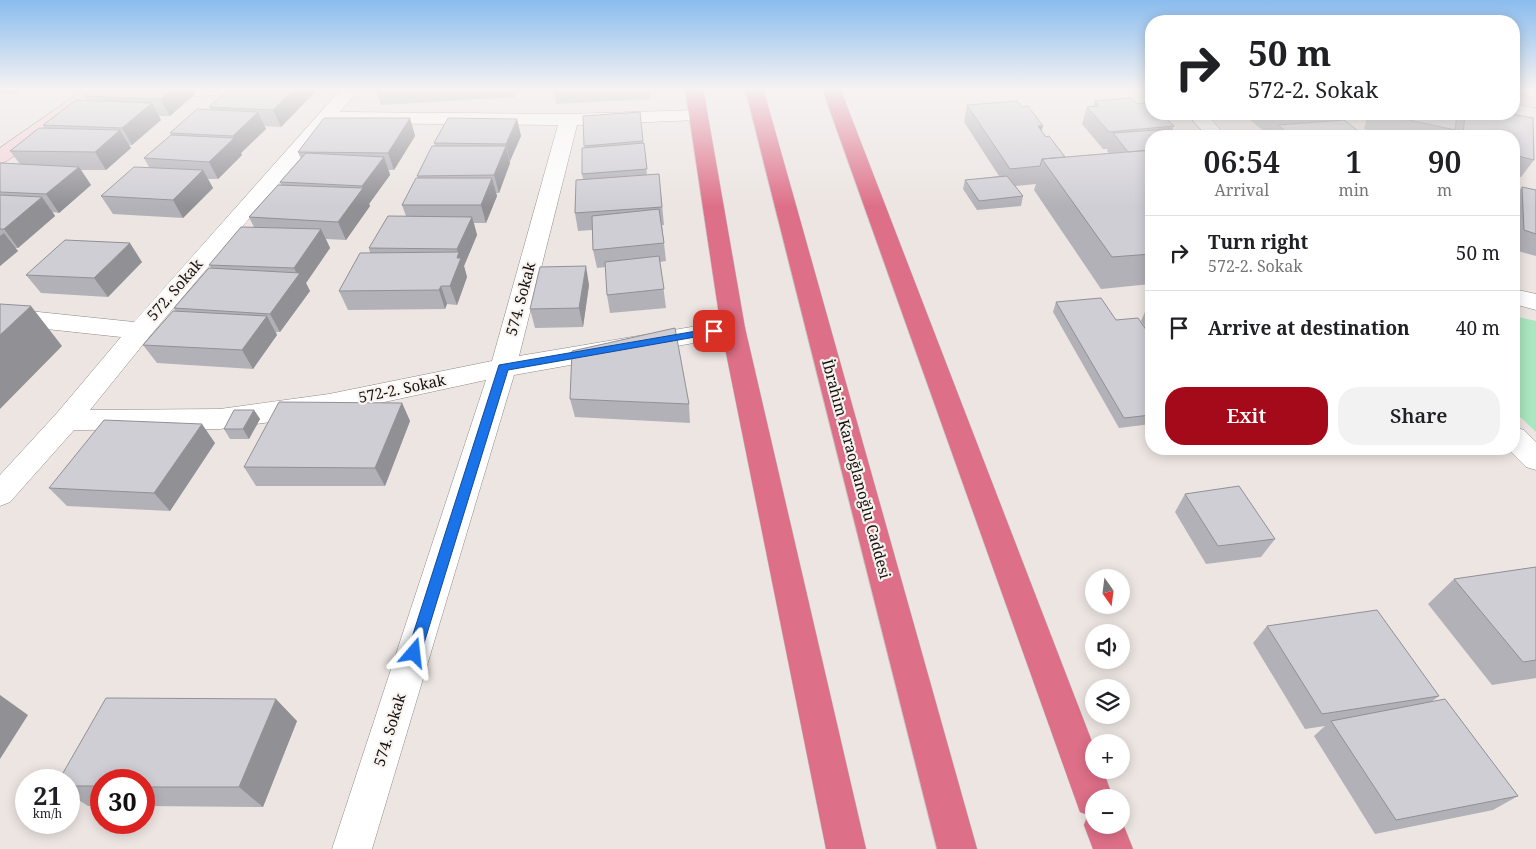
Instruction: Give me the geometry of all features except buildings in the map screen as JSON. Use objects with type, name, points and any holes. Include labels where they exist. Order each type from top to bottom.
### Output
[{"type":"highway","points":[[700,128],[734,328],[846,849]]},
{"type":"highway","name":"İbrahim Karaoğlanoğlu Caddesi","points":[[765,128],[957,849]]},
{"type":"highway","points":[[847,128],[1091,789]]},
{"type":"highway","points":[[1107,834],[1112,849]]},
{"type":"street","points":[[0,157],[42,128]]},
{"type":"street","name":"572. Sokak","points":[[0,494],[67,420],[140,331],[315,128]]},
{"type":"street","name":"574. Sokak","points":[[352,849],[503,368],[567,128]]},
{"type":"street","points":[[1520,298],[1536,302]]},
{"type":"street","points":[[0,316],[140,331]]},
{"type":"street","name":"572-2. Sokak","points":[[67,420],[220,419],[329,404],[503,368],[734,328]]},
{"type":"street","points":[[1520,443],[1536,459]]},
{"type":"green space","points":[[1520,317],[1536,321],[1536,432],[1520,417]]},
{"type":"route","points":[[414,653],[503,368],[714,331]]}]
